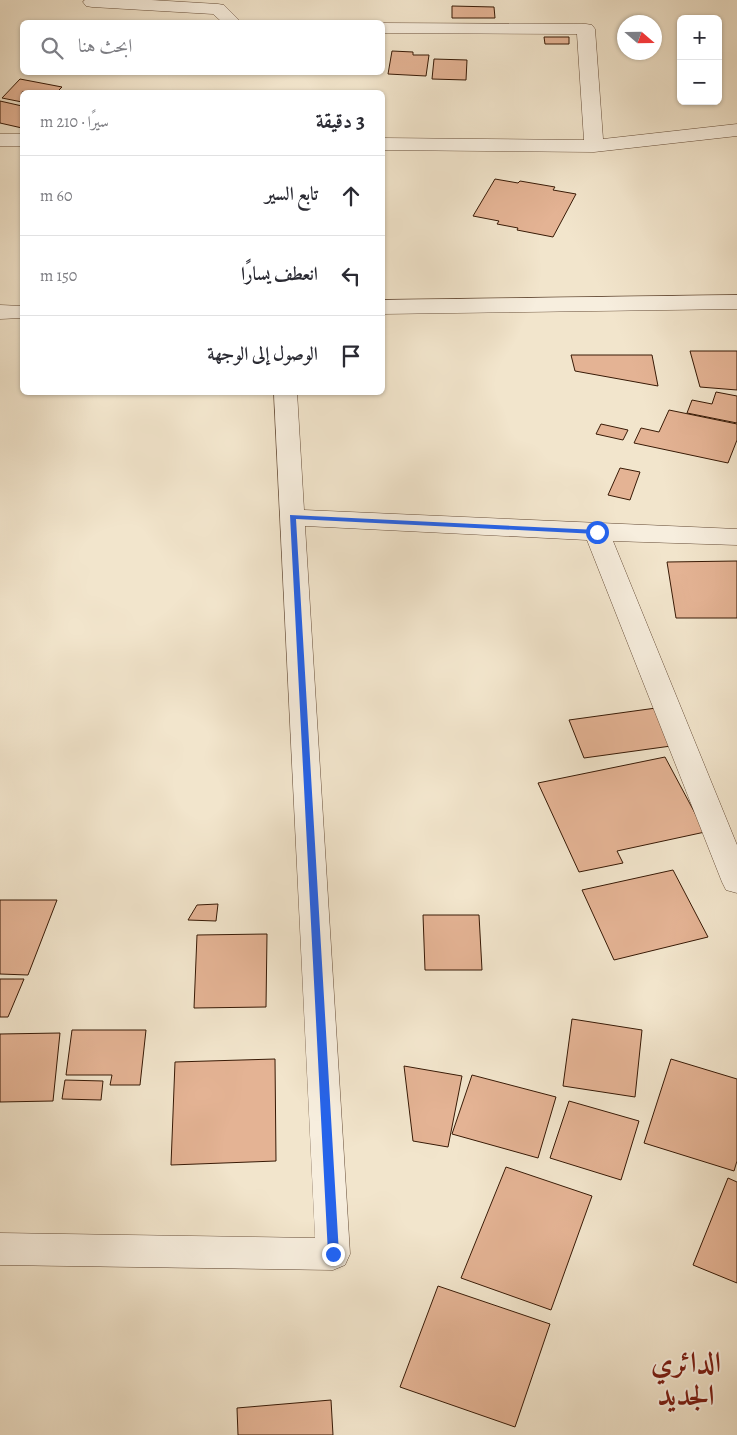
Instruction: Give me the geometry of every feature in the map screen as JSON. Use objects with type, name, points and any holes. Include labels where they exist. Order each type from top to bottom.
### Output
[{"type":"street","points":[[92,2],[220,4],[231,20]]},
{"type":"street","points":[[385,28],[586,29],[594,146]]},
{"type":"street","points":[[385,144],[594,146],[737,130]]},
{"type":"street","points":[[0,140],[20,140]]},
{"type":"street","points":[[385,307],[737,302]]},
{"type":"street","points":[[0,312],[20,312]]},
{"type":"street","points":[[0,1248],[333,1254],[285,395]]},
{"type":"street","points":[[292,517],[737,537]]},
{"type":"street","points":[[597,532],[737,882]]},
{"type":"building","points":[[452,6],[494,7],[495,18],[452,18]]},
{"type":"building","points":[[544,37],[569,37],[569,44],[545,44]]},
{"type":"building","points":[[392,51],[413,52],[413,55],[429,55],[426,76],[388,74]]},
{"type":"building","points":[[434,59],[467,60],[466,80],[432,79]]},
{"type":"building","points":[[20,79],[62,87],[59,90],[20,90],[20,102],[2,98]]},
{"type":"building","points":[[0,101],[20,106],[20,128],[0,123]]},
{"type":"building","points":[[495,179],[555,187],[553,190],[576,194],[553,237],[517,230],[518,228],[497,224],[499,221],[473,216]]},
{"type":"building","points":[[690,351],[737,351],[737,390],[700,387]]},
{"type":"building","points":[[571,355],[652,355],[658,386],[575,371]]},
{"type":"building","points":[[716,392],[737,396],[737,423],[687,413],[692,400],[712,404]]},
{"type":"building","points":[[669,410],[737,424],[737,440],[728,463],[634,443],[641,428],[659,432]]},
{"type":"building","points":[[601,424],[628,430],[623,440],[596,434]]},
{"type":"building","points":[[620,468],[640,472],[630,500],[608,495]]},
{"type":"building","points":[[737,561],[737,618],[676,618],[667,562]]},
{"type":"building","points":[[656,708],[671,746],[584,758],[569,720]]},
{"type":"building","points":[[665,757],[705,832],[617,851],[623,863],[579,872],[538,783]]},
{"type":"building","points":[[673,870],[708,937],[614,960],[582,890]]},
{"type":"building","points":[[0,900],[57,900],[28,975],[0,974]]},
{"type":"building","points":[[218,904],[216,921],[188,920],[197,905]]},
{"type":"building","points":[[423,915],[479,915],[482,970],[425,970]]},
{"type":"building","points":[[267,934],[266,1007],[194,1008],[197,935]]},
{"type":"building","points":[[0,979],[24,979],[8,1017],[0,1017]]},
{"type":"building","points":[[572,1019],[642,1030],[635,1097],[563,1086]]},
{"type":"building","points":[[72,1030],[146,1030],[140,1085],[110,1085],[112,1075],[66,1075]]},
{"type":"building","points":[[60,1033],[53,1101],[0,1102],[0,1034]]},
{"type":"building","points":[[275,1059],[276,1161],[171,1165],[175,1062]]},
{"type":"building","points":[[671,1059],[737,1079],[737,1161],[734,1171],[644,1143]]},
{"type":"building","points":[[404,1066],[462,1076],[448,1147],[413,1141]]},
{"type":"building","points":[[472,1075],[556,1097],[538,1158],[452,1134]]},
{"type":"building","points":[[65,1080],[103,1081],[101,1100],[62,1099]]},
{"type":"building","points":[[569,1101],[639,1121],[621,1180],[550,1158]]},
{"type":"building","points":[[506,1167],[592,1196],[551,1310],[461,1278]]},
{"type":"building","points":[[728,1178],[737,1182],[737,1283],[693,1265]]},
{"type":"building","points":[[438,1286],[550,1324],[515,1427],[400,1387]]},
{"type":"building","points":[[331,1400],[333,1435],[238,1435],[237,1408]]},
{"type":"district","name":"الدائري الجديد","points":[[686,1379]]},
{"type":"route","points":[[333,1254],[292,517],[597,532]]}]
